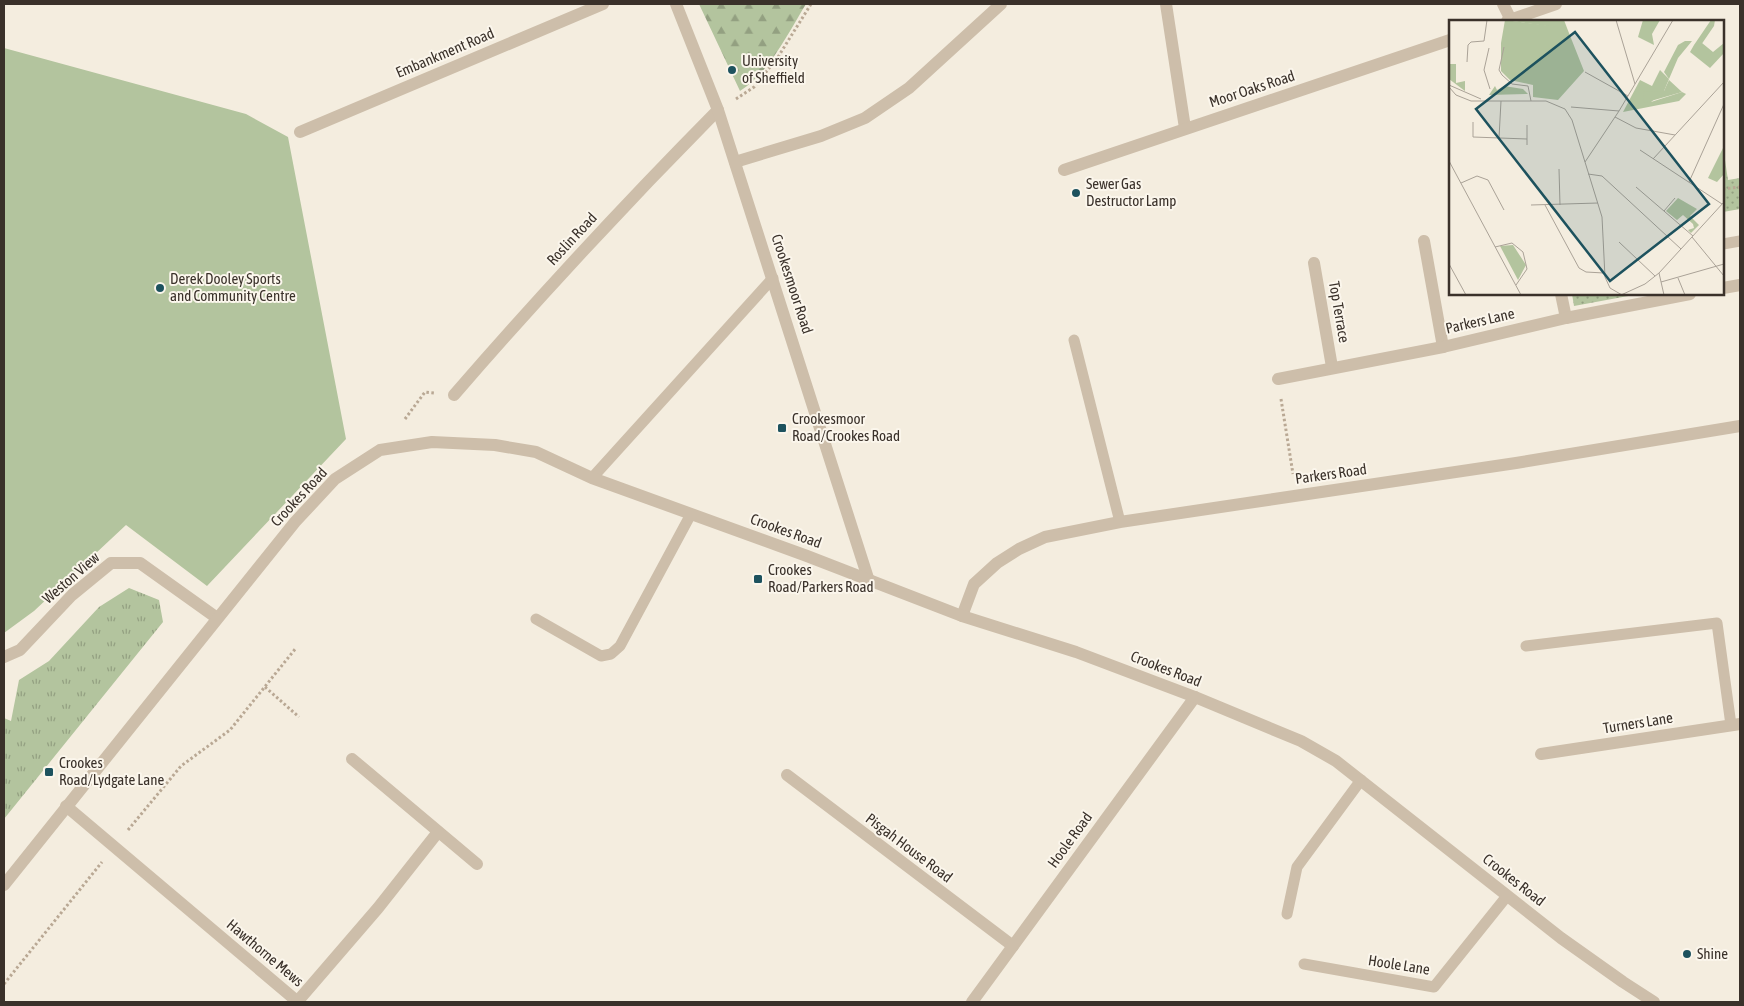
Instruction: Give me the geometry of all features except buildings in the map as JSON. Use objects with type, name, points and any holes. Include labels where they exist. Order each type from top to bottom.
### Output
[{"type":"street","name":"Embankment Road","points":[[300,132],[603,4]]},
{"type":"street","name":"Crookesmoor Road","points":[[676,4],[718,110],[774,278],[868,578]]},
{"type":"street","points":[[735,162],[821,136],[865,118],[909,88],[1001,4]]},
{"type":"street","points":[[1166,4],[1185,128]]},
{"type":"street","points":[[1503,4],[1509,20]]},
{"type":"street","points":[[1512,20],[1556,4]]},
{"type":"street","name":"Moor Oaks Road","points":[[1064,170],[1449,40]]},
{"type":"street","name":"Roslin Road","points":[[454,395],[518,321],[640,190],[718,110]]},
{"type":"street","points":[[1424,241],[1443,347]]},
{"type":"street","name":"Top Terrace","points":[[1314,262],[1332,367]]},
{"type":"street","points":[[1724,288],[1740,284]]},
{"type":"street","points":[[1561,295],[1566,318]]},
{"type":"street","name":"Parkers Lane","points":[[1278,379],[1443,347],[1566,318],[1685,295]]},
{"type":"street","name":"Parkers Road","points":[[962,616],[974,584],[996,563],[1019,549],[1045,537],[1120,522],[1506,464],[1740,426]]},
{"type":"street","name":"Crookes Road","points":[[4,885],[295,522],[335,479],[380,450],[432,442],[495,444],[536,452],[592,478],[868,578],[962,616],[1076,652],[1195,696],[1301,741],[1336,761],[1561,938],[1654,1002]]},
{"type":"street","name":"Weston View","points":[[4,657],[20,650],[72,595],[111,563],[140,563],[217,618]]},
{"type":"street","name":"Hoole Road","points":[[972,1002],[1195,696]]},
{"type":"street","name":"Turners Lane","points":[[1541,754],[1736,725]]},
{"type":"street","points":[[352,759],[477,864]]},
{"type":"street","name":"Pisgah House Road","points":[[787,775],[1013,946]]},
{"type":"street","name":"Hawthorne Mews","points":[[66,806],[298,1002],[378,908],[438,832]]},
{"type":"lane","points":[[1724,244],[1740,241]]},
{"type":"lane","points":[[592,478],[774,278]]},
{"type":"lane","points":[[1074,340],[1120,522]]},
{"type":"lane","points":[[536,619],[601,656],[611,654],[620,646],[691,514]]},
{"type":"lane","points":[[1526,646],[1717,623],[1736,725]]},
{"type":"lane","points":[[1287,914],[1297,867],[1361,780]]},
{"type":"lane","name":"Hoole Lane","points":[[1304,964],[1434,987],[1508,896]]},
{"type":"path","points":[[754,87],[778,57],[810,4]]},
{"type":"path","points":[[1724,189],[1740,187]]},
{"type":"path","points":[[1278,379],[1297,495]]},
{"type":"path","points":[[405,419],[425,392],[454,395]]},
{"type":"path","points":[[4,984],[181,766],[230,730],[296,648]]},
{"type":"path","points":[[265,687],[299,717]]},
{"type":"green space","name":"University of Sheffield","points":[[699,4],[806,4],[769,63],[750,84],[740,91]]},
{"type":"green space","name":"Derek Dooley Sports and Community Centre","points":[[4,48],[246,114],[288,137],[346,439],[207,586],[126,525],[34,611],[4,633]]},
{"type":"green space","points":[[1724,154],[1728,180],[1740,178],[1740,209],[1724,212]]},
{"type":"green space","points":[[1572,295],[1634,295],[1574,306]]},
{"type":"green space","points":[[129,588],[159,600],[163,622],[4,819],[4,718],[11,721],[19,680],[49,661],[99,607]]},
{"type":"place","name":"University of Sheffield","points":[[732,70]]},
{"type":"place","name":"Sewer Gas Destructor Lamp","points":[[1076,193]]},
{"type":"place","name":"Derek Dooley Sports and Community Centre","points":[[160,288]]},
{"type":"place","name":"Crookesmoor Road/Crookes Road","points":[[782,428]]},
{"type":"place","name":"Crookes Road/Parkers Road","points":[[758,579]]},
{"type":"place","name":"Crookes Road/Lydgate Lane","points":[[49,772]]},
{"type":"place","name":"Shine","points":[[1687,954]]}]
